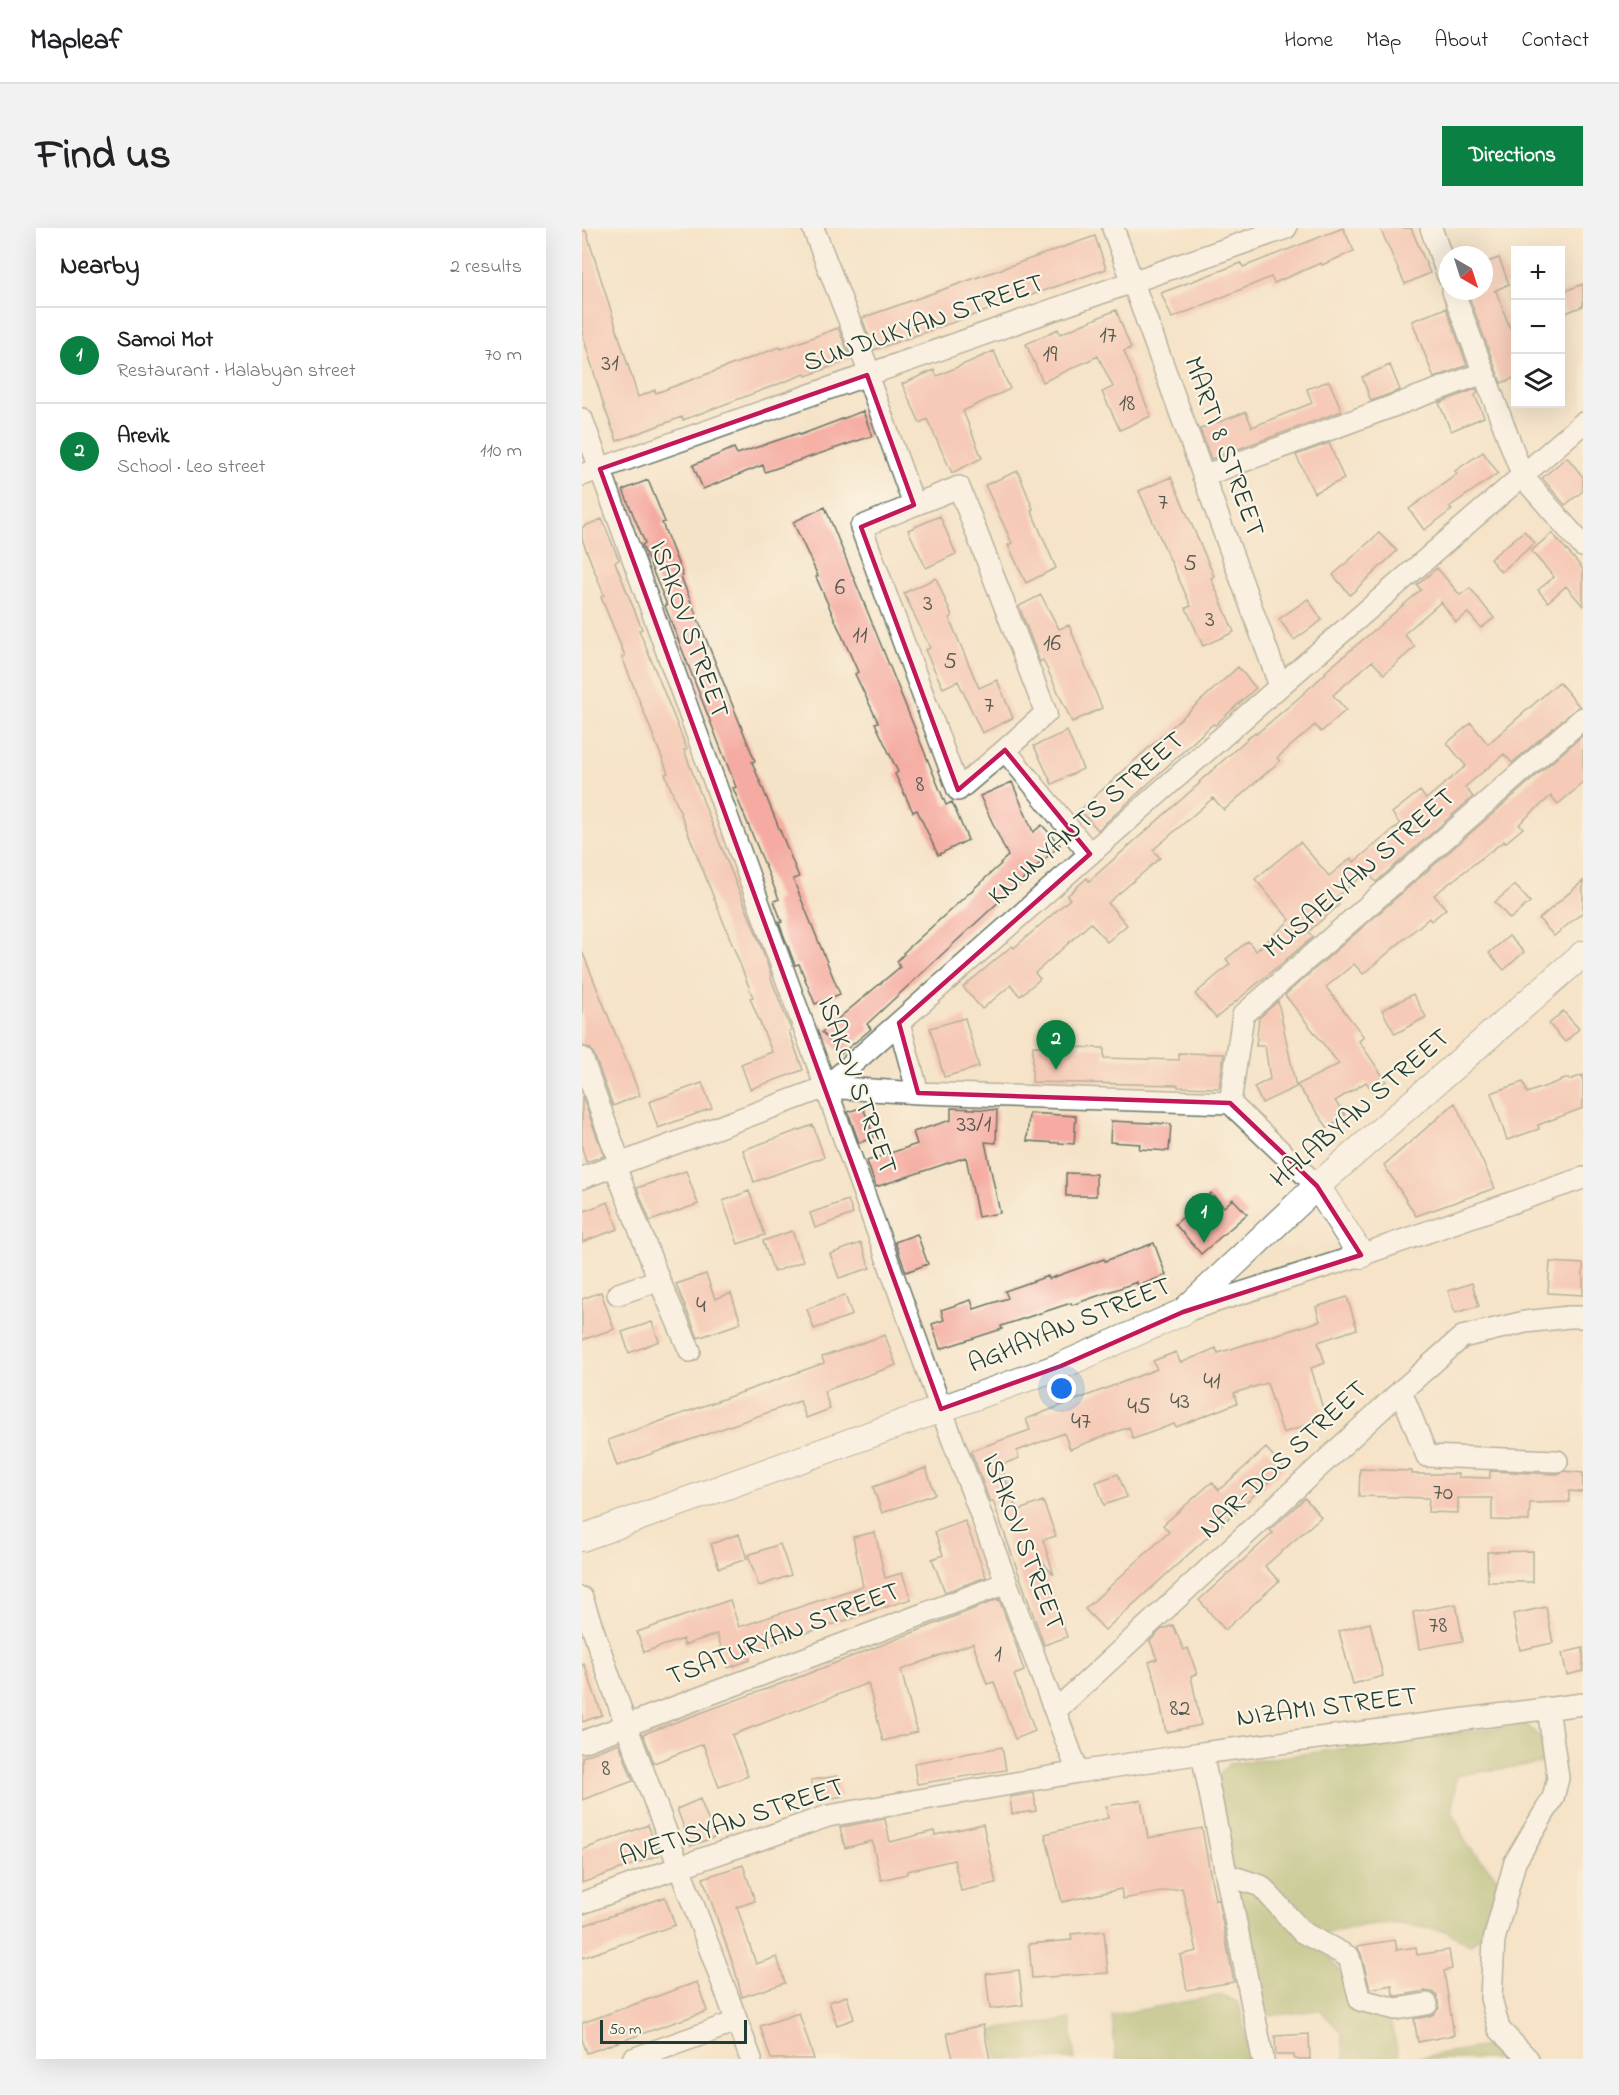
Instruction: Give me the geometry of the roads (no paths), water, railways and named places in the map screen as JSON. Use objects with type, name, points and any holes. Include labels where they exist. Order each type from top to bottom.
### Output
[{"type":"main road","name":"HALABYAN STREET","points":[[1183,1312],[1317,1186],[1583,954]]},
{"type":"main road","points":[[1317,1186],[1362,1255]]},
{"type":"main road","name":"AGHAYAN STREET","points":[[582,1538],[1061,1366],[1183,1312]]},
{"type":"street","points":[[813,228],[914,505]]},
{"type":"street","name":"MARTI 8 STREET","points":[[1113,228],[1280,686]]},
{"type":"street","name":"SUNDUKYAN STREET","points":[[591,472],[1286,228]]},
{"type":"street","points":[[1431,228],[1439,251]]},
{"type":"street","points":[[1456,300],[1523,477],[1583,546]]},
{"type":"street","points":[[1203,476],[1483,373]]},
{"type":"street","name":"ISAKOV STREET","points":[[582,419],[591,472],[826,1088],[941,1409],[1078,1772]]},
{"type":"street","name":"KNUNYANTS STREET","points":[[582,1178],[826,1088],[1280,686],[1583,423]]},
{"type":"street","points":[[959,487],[1046,713],[1005,750],[958,790],[861,526],[959,487]]},
{"type":"street","name":"MUSAELYAN STREET","points":[[1230,1103],[1243,1015],[1583,718]]},
{"type":"street","points":[[1005,750],[1090,854]]},
{"type":"street","points":[[899,1023],[918,1093]]},
{"type":"street","points":[[582,1058],[659,1281],[690,1351]]},
{"type":"street","points":[[826,1088],[1230,1103],[1317,1186]]},
{"type":"street","name":"AGHAYAN STREET","points":[[1183,1312],[1362,1255],[1583,1178]]},
{"type":"street","points":[[618,1294],[659,1281]]},
{"type":"street","name":"NAR-DOS STREET","points":[[1055,1711],[1462,1337],[1525,1322],[1583,1317]]},
{"type":"street","points":[[1401,1391],[1428,1456],[1557,1461]]},
{"type":"street","name":"TSATURYAN STREET","points":[[582,1742],[1006,1582]]},
{"type":"street","points":[[582,1598],[626,1725],[751,2059]]},
{"type":"street","name":"NIZAMI STREET","points":[[1078,1772],[1202,1753],[1583,1704]]},
{"type":"street","points":[[1528,2059],[1499,2029],[1491,1998],[1494,1940],[1515,1862],[1554,1798],[1558,1778],[1548,1708]]},
{"type":"street","points":[[1202,1753],[1263,2059]]},
{"type":"street","name":"AVETISYAN STREET","points":[[582,1903],[828,1816],[1078,1772]]},
{"type":"street","points":[[1227,1875],[1261,1886],[1302,1932],[1349,1957],[1360,2000],[1396,2009],[1427,2004]]},
{"type":"street","points":[[633,2059],[736,2022]]},
{"type":"place","name":"Arevik","points":[[1056,1070]]},
{"type":"place","name":"Samoi Mot","points":[[1204,1243]]}]
